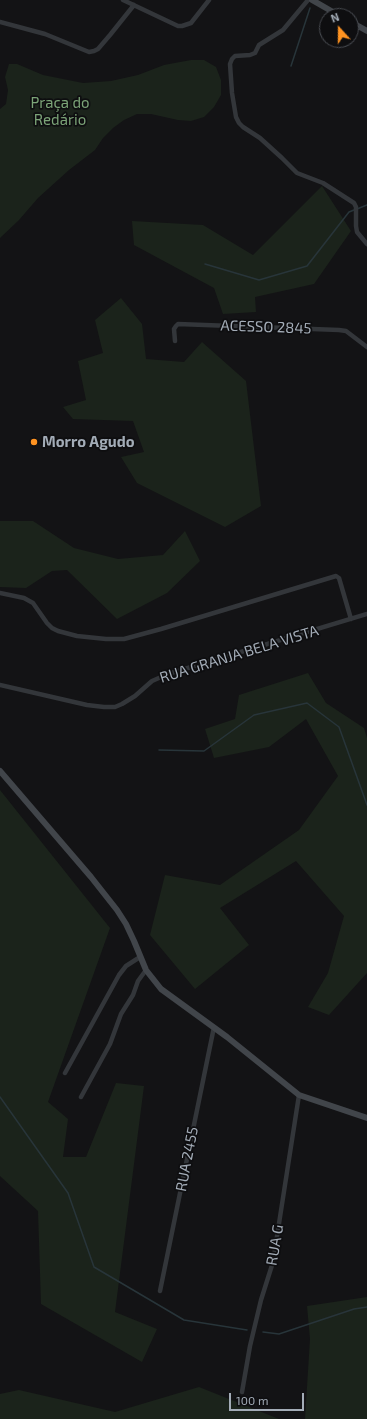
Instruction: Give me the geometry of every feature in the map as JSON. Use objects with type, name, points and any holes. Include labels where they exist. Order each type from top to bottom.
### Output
[{"type":"street","points":[[123,0],[178,26],[191,23],[209,0]]},
{"type":"street","points":[[308,0],[283,30],[259,45],[255,53],[250,55],[235,56],[232,59],[230,64],[232,93],[236,117],[243,127],[260,138],[296,173],[323,183],[354,202],[356,207],[357,232],[367,244]]},
{"type":"street","points":[[312,0],[326,8]]},
{"type":"street","points":[[0,22],[45,34],[89,52],[98,49],[134,4]]},
{"type":"street","name":"ACESSO 2845","points":[[175,341],[174,329],[178,324],[339,330],[346,331],[367,347]]},
{"type":"street","points":[[0,593],[24,598],[33,603],[47,623],[58,631],[77,636],[106,639],[124,638],[162,629],[336,576],[339,578],[352,619]]},
{"type":"street","name":"RUA GRANJA BELA VISTA","points":[[0,685],[87,705],[115,707],[135,696],[152,681],[163,676],[367,614]]},
{"type":"street","points":[[0,770],[113,904],[126,924],[146,970],[161,989],[214,1027],[299,1095],[367,1118]]},
{"type":"street","points":[[65,1073],[119,975],[126,966],[140,957]]},
{"type":"street","points":[[81,1097],[110,1044],[121,1014],[133,995],[138,981],[146,970]]},
{"type":"street","name":"RUA 2455","points":[[160,1292],[214,1027]]},
{"type":"street","name":"RUA G","points":[[242,1392],[250,1346],[261,1300],[273,1262],[299,1095]]},
{"type":"green space","name":"Praça do Redário","points":[[191,60],[204,60],[216,67],[221,80],[221,95],[214,107],[204,117],[191,121],[178,120],[151,114],[137,114],[124,120],[103,138],[95,150],[69,170],[38,198],[19,220],[0,238],[0,109],[6,104],[8,90],[5,77],[9,64],[17,64],[43,75],[83,83],[111,81],[138,75],[164,65]]},
{"type":"green space","points":[[322,186],[351,231],[314,284],[255,297],[256,312],[223,314],[214,288],[134,245],[132,221],[203,225],[253,255]]},
{"type":"green space","points":[[121,298],[142,324],[146,359],[184,362],[202,342],[246,381],[261,506],[225,527],[137,483],[121,457],[144,452],[133,421],[73,419],[63,407],[86,400],[78,361],[103,353],[95,320]]},
{"type":"green space","points":[[0,521],[33,521],[74,548],[118,559],[163,555],[185,531],[200,561],[167,593],[117,619],[67,570],[52,571],[26,588],[0,587]]},
{"type":"green space","points":[[308,673],[326,703],[364,728],[367,738],[367,973],[329,1015],[308,1007],[328,973],[344,916],[296,861],[220,908],[249,945],[195,989],[150,935],[165,875],[220,885],[299,830],[338,776],[306,719],[269,747],[214,758],[205,729],[235,719],[239,695]]},
{"type":"green space","points":[[0,790],[110,928],[48,1102],[68,1119],[63,1157],[86,1157],[116,1083],[144,1086],[115,1312],[157,1329],[142,1362],[41,1304],[38,1211],[0,1176]]},
{"type":"green space","points":[[367,1297],[367,1419],[305,1419],[310,1339],[307,1306]]},
{"type":"green space","points":[[199,1387],[279,1419],[0,1419],[0,1394],[19,1390],[115,1412]]},
{"type":"waterway","points":[[291,66],[310,8]]},
{"type":"waterway","points":[[357,209],[367,205]]},
{"type":"waterway","points":[[205,264],[259,280],[307,266],[349,212],[354,210]]},
{"type":"waterway","points":[[159,750],[204,751],[254,715],[307,703],[339,727],[367,805]]},
{"type":"waterway","points":[[0,1097],[68,1193],[94,1267],[184,1320],[247,1330]]},
{"type":"waterway","points":[[263,1332],[279,1334],[354,1309],[367,1307]]},
{"type":"place","name":"Morro Agudo","points":[[34,442]]}]
